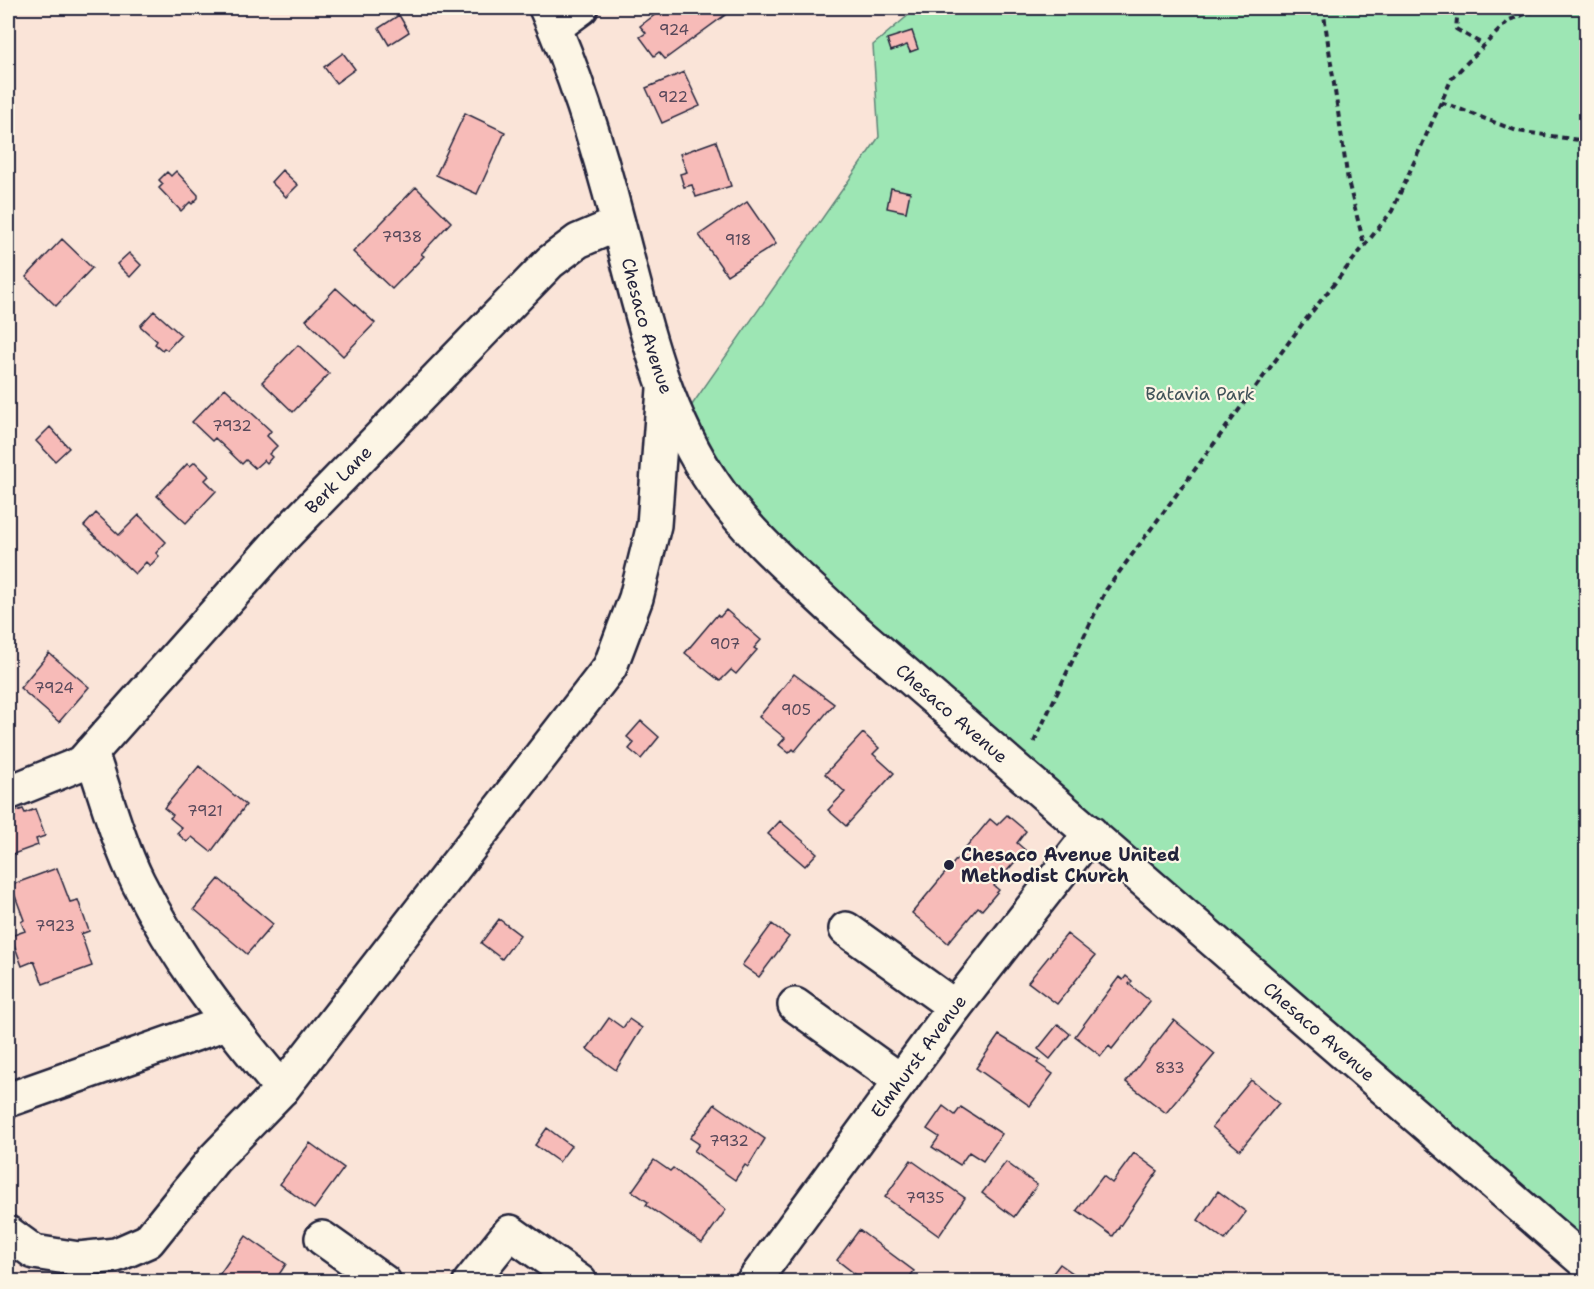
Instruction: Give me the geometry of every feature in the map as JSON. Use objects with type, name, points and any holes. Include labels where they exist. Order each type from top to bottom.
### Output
[{"type":"street","points":[[551,17],[581,8]]},
{"type":"street","name":"Chesaco Avenue","points":[[551,17],[596,140],[646,330],[664,387],[708,474],[740,520],[847,623],[1587,1263]]},
{"type":"street","name":"Berk Lane","points":[[86,758],[284,536],[542,270],[578,241],[618,224]]},
{"type":"street","points":[[8,1233],[34,1252],[79,1260],[116,1255],[148,1241],[214,1159],[282,1089],[610,667],[636,598],[654,525],[664,387]]},
{"type":"street","points":[[8,793],[86,758],[138,881],[179,954],[226,1023],[282,1089]]},
{"type":"street","name":"Elmhurst Avenue","points":[[753,1281],[955,1007],[1090,833]]},
{"type":"street","points":[[846,928],[955,1007]]},
{"type":"street","points":[[795,1005],[901,1081]]},
{"type":"street","points":[[8,1100],[226,1023]]},
{"type":"street","points":[[470,1281],[510,1232],[580,1281]]},
{"type":"street","points":[[322,1238],[384,1281]]},
{"type":"path","points":[[1323,8],[1348,181],[1364,245]]},
{"type":"path","points":[[1458,8],[1456,29],[1484,45]]},
{"type":"path","points":[[1020,773],[1106,590],[1364,245],[1392,211],[1452,78],[1509,20],[1542,8]]},
{"type":"path","points":[[1441,102],[1517,131],[1587,141]]},
{"type":"green space","name":"Batavia Park","points":[[917,8],[1586,8],[1586,1242],[771,537],[745,507],[687,412],[879,137],[873,45]]},
{"type":"building","points":[[664,8],[720,8],[725,15],[665,59],[659,52],[654,56],[640,37],[646,33],[640,26]]},
{"type":"building","points":[[399,15],[409,32],[389,45],[379,28]]},
{"type":"building","points":[[912,31],[918,49],[910,52],[907,45],[891,51],[887,39]]},
{"type":"building","points":[[343,53],[355,69],[336,83],[324,67]]},
{"type":"building","points":[[684,72],[700,106],[662,123],[646,88]]},
{"type":"building","points":[[465,113],[505,132],[477,194],[436,175]]},
{"type":"building","points":[[716,141],[731,186],[696,197],[692,185],[684,187],[680,174],[687,172],[680,154]]},
{"type":"building","points":[[282,170],[298,185],[286,197],[271,182]]},
{"type":"building","points":[[176,171],[198,195],[192,204],[190,202],[181,211],[159,188],[163,184],[159,180],[167,172],[171,176]]},
{"type":"building","points":[[416,187],[451,222],[421,254],[424,256],[392,289],[353,252]]},
{"type":"building","points":[[891,188],[910,192],[906,212],[887,208]]},
{"type":"building","points":[[747,202],[776,244],[727,275],[699,235]]},
{"type":"building","points":[[62,239],[92,268],[56,306],[26,277]]},
{"type":"building","points":[[129,253],[141,265],[130,277],[117,264]]},
{"type":"building","points":[[336,288],[375,323],[343,356],[306,320]]},
{"type":"building","points":[[154,311],[181,335],[167,350],[164,348],[162,350],[155,344],[157,341],[140,326]]},
{"type":"building","points":[[298,345],[329,374],[293,412],[262,382]]},
{"type":"building","points":[[225,388],[271,431],[267,436],[277,446],[269,454],[272,457],[267,463],[264,460],[255,468],[246,460],[242,464],[215,438],[212,441],[192,422]]},
{"type":"building","points":[[50,427],[69,448],[55,461],[36,441]]},
{"type":"building","points":[[195,462],[209,476],[205,480],[216,491],[186,523],[157,496],[187,464],[190,466]]},
{"type":"building","points":[[96,513],[119,535],[139,515],[166,542],[156,553],[159,556],[150,566],[146,562],[135,574],[84,526]]},
{"type":"building","points":[[726,610],[761,640],[754,648],[757,650],[736,674],[731,670],[720,681],[685,653],[717,615],[720,617]]},
{"type":"building","points":[[49,653],[89,687],[59,722],[20,688]]},
{"type":"building","points":[[794,674],[834,704],[795,751],[793,749],[789,753],[779,745],[785,738],[759,717]]},
{"type":"building","points":[[641,721],[659,737],[641,759],[629,749],[634,743],[627,737]]},
{"type":"building","points":[[863,733],[879,748],[873,754],[894,773],[846,826],[828,810],[845,792],[825,774]]},
{"type":"building","points":[[199,766],[246,805],[211,852],[192,837],[187,842],[177,833],[182,828],[170,818],[173,815],[164,808]]},
{"type":"building","points":[[23,809],[25,813],[35,809],[45,836],[36,839],[38,845],[8,856],[8,814]]},
{"type":"building","points":[[1007,815],[1026,831],[1017,843],[1025,850],[994,886],[999,890],[982,910],[978,907],[948,943],[912,913],[990,819],[997,825]]},
{"type":"building","points":[[780,821],[817,853],[805,866],[768,834]]},
{"type":"building","points":[[57,868],[70,902],[78,900],[89,931],[81,934],[92,966],[43,984],[34,961],[22,966],[11,936],[25,931],[21,922],[24,920],[11,885]]},
{"type":"building","points":[[219,879],[273,924],[247,954],[194,909]]},
{"type":"building","points":[[499,919],[520,935],[502,959],[481,943]]},
{"type":"building","points":[[772,924],[789,937],[759,977],[742,965]]},
{"type":"building","points":[[1067,934],[1095,956],[1057,1004],[1028,982]]},
{"type":"building","points":[[1126,976],[1132,981],[1129,984],[1150,1001],[1112,1049],[1109,1046],[1101,1056],[1075,1036],[1119,977],[1123,980]]},
{"type":"building","points":[[609,1018],[623,1028],[629,1019],[642,1028],[616,1070],[587,1049]]},
{"type":"building","points":[[1174,1020],[1215,1054],[1166,1113],[1126,1082]]},
{"type":"building","points":[[1058,1024],[1070,1034],[1050,1059],[1038,1049]]},
{"type":"building","points":[[999,1035],[1040,1060],[1037,1063],[1053,1074],[1030,1106],[976,1068]]},
{"type":"building","points":[[1251,1080],[1279,1103],[1240,1150],[1212,1127]]},
{"type":"building","points":[[715,1104],[765,1139],[748,1167],[745,1165],[735,1180],[694,1151],[699,1144],[690,1138]]},
{"type":"building","points":[[943,1106],[955,1115],[961,1107],[1002,1134],[983,1161],[969,1152],[960,1165],[932,1147],[939,1137],[927,1129]]},
{"type":"building","points":[[547,1128],[571,1146],[559,1162],[535,1145]]},
{"type":"building","points":[[310,1143],[344,1168],[314,1209],[280,1184]]},
{"type":"building","points":[[1134,1153],[1158,1171],[1113,1236],[1077,1210],[1103,1176],[1112,1183]]},
{"type":"building","points":[[654,1160],[670,1171],[673,1168],[726,1210],[702,1243],[646,1205],[648,1202],[632,1191]]},
{"type":"building","points":[[911,1160],[965,1198],[939,1236],[885,1197]]},
{"type":"building","points":[[1006,1162],[1037,1185],[1014,1217],[982,1193]]},
{"type":"building","points":[[1218,1191],[1246,1212],[1225,1240],[1198,1220]]},
{"type":"building","points":[[859,1230],[914,1271],[906,1282],[859,1282],[860,1278],[837,1260]]},
{"type":"building","points":[[246,1236],[286,1264],[274,1282],[229,1282],[219,1275]]},
{"type":"building","points":[[1060,1264],[1074,1274],[1068,1282],[1056,1282],[1050,1277]]},
{"type":"building","points":[[497,1269],[513,1282],[485,1282]]},
{"type":"place","name":"Chesaco Avenue United Methodist Church","points":[[949,865]]}]
